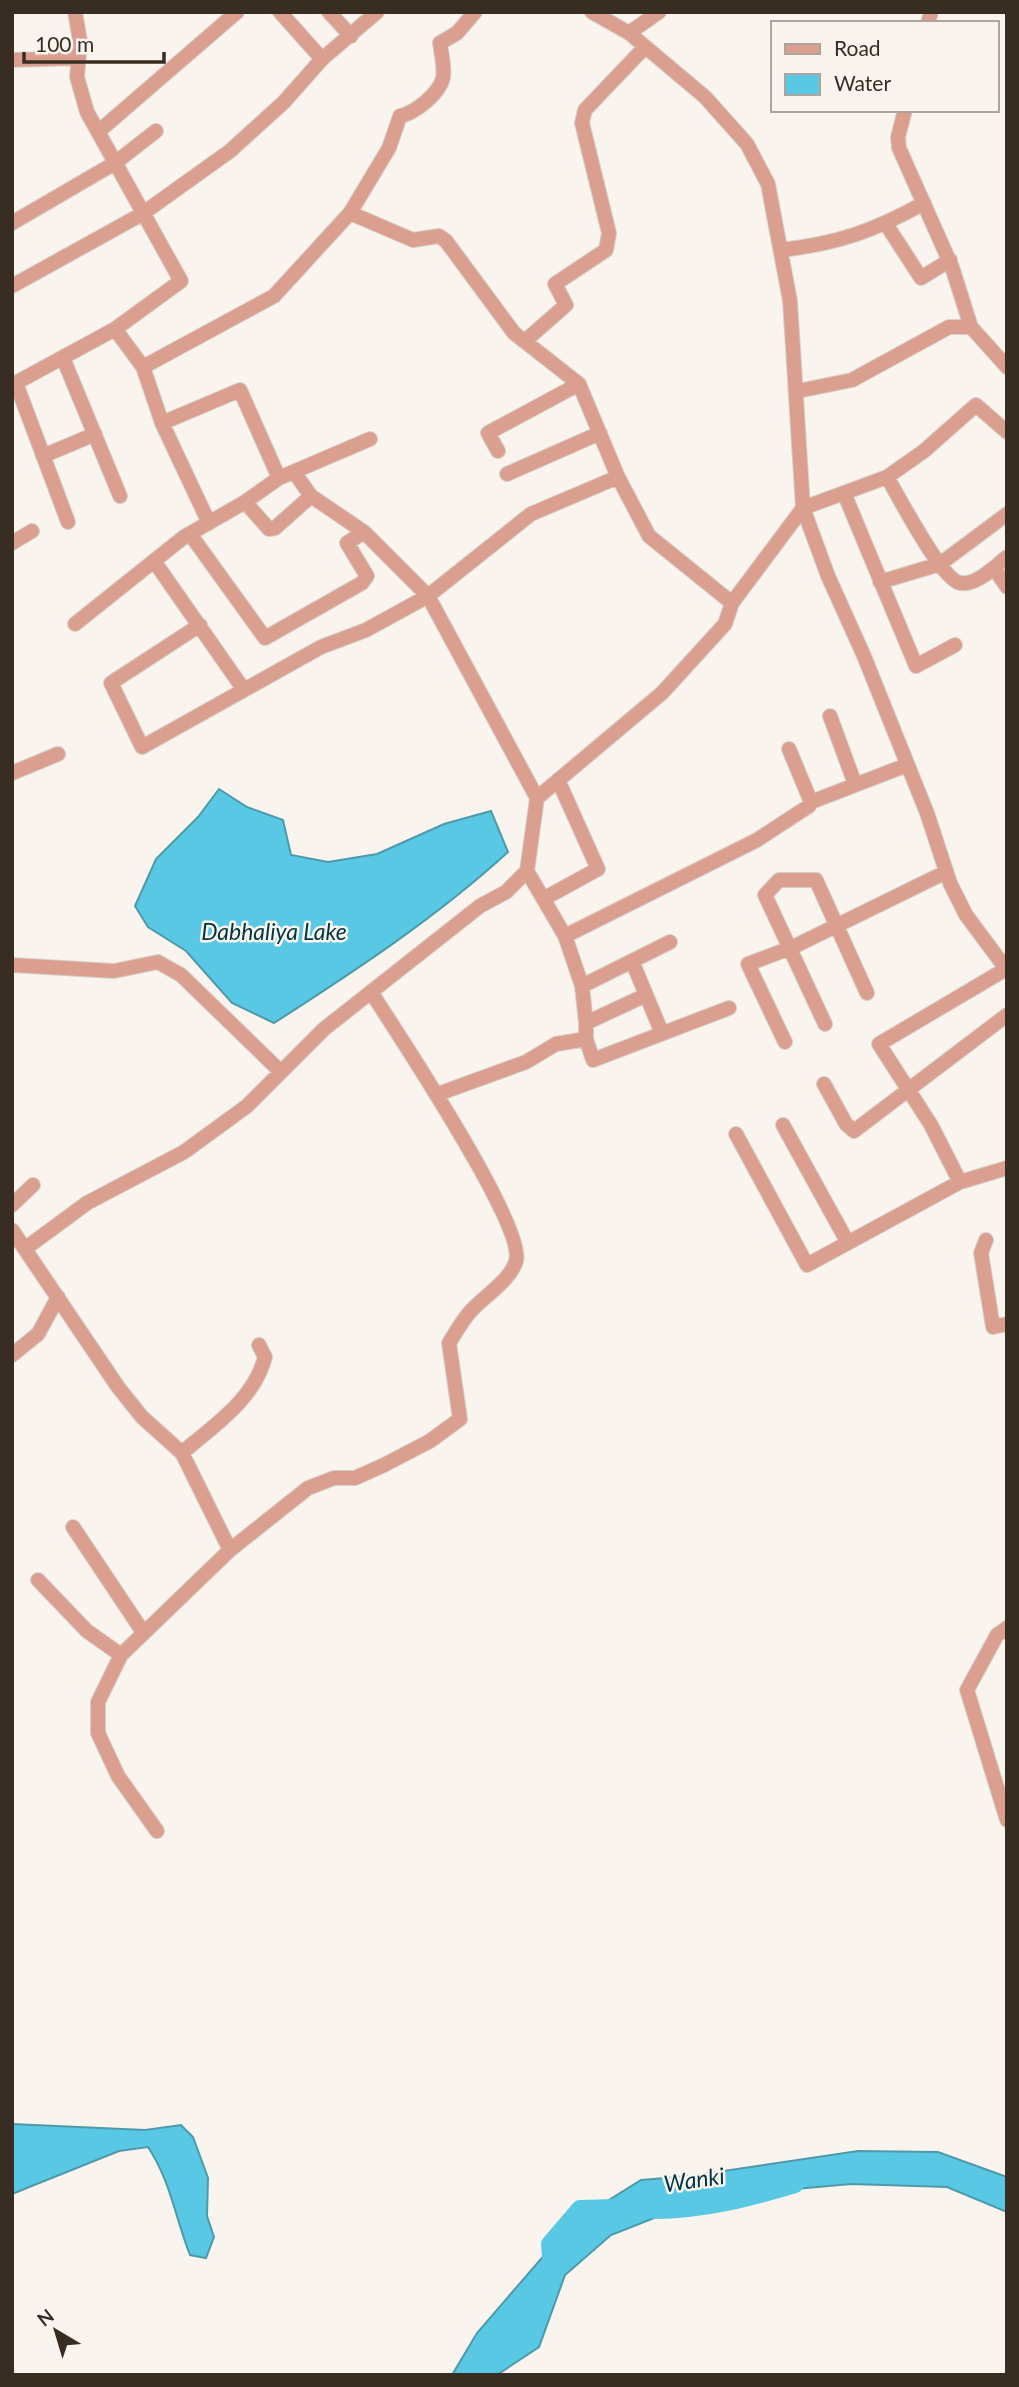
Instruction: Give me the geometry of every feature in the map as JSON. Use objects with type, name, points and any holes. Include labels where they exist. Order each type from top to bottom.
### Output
[{"type":"street","points":[[68,522],[14,384],[115,329],[181,281],[87,112],[77,77],[80,41],[75,12]]},
{"type":"street","points":[[98,132],[237,12]]},
{"type":"street","points":[[279,12],[321,59]]},
{"type":"street","points":[[329,12],[351,36]]},
{"type":"street","points":[[12,286],[142,214],[230,151],[284,102],[321,59],[377,12]]},
{"type":"street","points":[[143,367],[274,296],[350,213],[389,148],[400,116],[410,114],[433,93],[443,78],[440,43],[457,33],[475,12]]},
{"type":"street","points":[[592,12],[629,33],[705,97],[747,144],[768,184],[790,301],[798,391],[803,508],[828,576],[928,813],[946,872],[966,915],[1006,970],[879,1044],[931,1125],[960,1182]]},
{"type":"street","points":[[629,33],[659,12]]},
{"type":"street","points":[[525,341],[566,305],[555,284],[606,250],[609,233],[582,123],[585,110],[645,47]]},
{"type":"street","points":[[12,60],[79,58]]},
{"type":"street","points":[[904,112],[898,137],[899,148],[950,260],[971,327],[1007,367]]},
{"type":"street","points":[[12,223],[115,163],[156,131]]},
{"type":"street","points":[[782,250],[830,244],[886,224],[924,203]]},
{"type":"street","points":[[350,213],[413,240],[439,236],[446,241],[514,333],[579,384],[618,477],[649,536],[733,603]]},
{"type":"street","points":[[886,224],[921,278],[950,260]]},
{"type":"street","points":[[798,391],[852,380],[949,327],[971,327]]},
{"type":"street","points":[[115,329],[143,367],[162,423],[209,523]]},
{"type":"street","points":[[63,358],[120,496]]},
{"type":"street","points":[[498,451],[488,433],[579,384]]},
{"type":"street","points":[[162,423],[240,390],[279,478]]},
{"type":"street","points":[[537,798],[662,693],[725,624],[733,603],[803,508],[887,477],[924,451],[976,405],[1007,432]]},
{"type":"street","points":[[507,474],[600,433]]},
{"type":"street","points":[[43,456],[94,434]]},
{"type":"street","points":[[75,624],[190,534],[245,502],[279,478],[308,463],[370,439]]},
{"type":"street","points":[[26,1248],[86,1203],[184,1152],[247,1106],[324,1029],[480,906],[506,892],[527,871],[537,798],[428,596],[364,532],[311,496],[294,472]]},
{"type":"street","points":[[200,625],[111,683],[142,747],[321,647],[366,630],[428,596],[531,514],[618,477]]},
{"type":"street","points":[[887,477],[940,564],[954,580],[964,584],[994,568],[1007,557]]},
{"type":"street","points":[[844,493],[916,666],[955,645]]},
{"type":"street","points":[[245,502],[269,529],[275,528],[311,496]]},
{"type":"street","points":[[880,582],[940,564],[1007,514]]},
{"type":"street","points":[[12,543],[32,531]]},
{"type":"street","points":[[190,534],[265,638],[362,583],[368,576],[346,543],[364,532]]},
{"type":"street","points":[[153,561],[244,690]]},
{"type":"street","points":[[994,568],[1007,587]]},
{"type":"street","points":[[830,716],[855,784]]},
{"type":"street","points":[[789,749],[811,802]]},
{"type":"street","points":[[12,773],[58,754]]},
{"type":"street","points":[[565,936],[757,840],[809,806],[811,802],[907,765]]},
{"type":"street","points":[[545,898],[598,869],[558,780]]},
{"type":"street","points":[[527,871],[565,936],[582,986],[586,1039],[593,1060],[729,1008]]},
{"type":"street","points":[[785,1041],[748,964],[789,949],[946,872]]},
{"type":"street","points":[[825,1024],[765,895],[779,880],[816,880],[867,993]]},
{"type":"street","points":[[582,986],[670,942]]},
{"type":"street","points":[[632,961],[662,1033]]},
{"type":"street","points":[[12,965],[114,971],[158,962],[181,975],[280,1071]]},
{"type":"street","points":[[158,1831],[118,1776],[98,1733],[98,1702],[121,1655],[142,1632],[221,1562],[230,1550],[308,1488],[334,1478],[355,1478],[384,1465],[430,1441],[460,1419],[449,1343],[469,1313],[511,1270],[517,1260],[513,1233],[438,1094],[371,992]]},
{"type":"street","points":[[586,1023],[646,995]]},
{"type":"street","points":[[824,1084],[846,1124],[854,1131],[909,1092],[1007,1015]]},
{"type":"street","points":[[438,1094],[526,1062],[556,1044],[586,1039]]},
{"type":"street","points":[[783,1125],[848,1243]]},
{"type":"street","points":[[736,1134],[807,1265],[960,1182],[1007,1168]]},
{"type":"street","points":[[12,1205],[33,1185]]},
{"type":"street","points":[[12,1230],[118,1387],[142,1417],[182,1453],[230,1550]]},
{"type":"street","points":[[986,1240],[981,1253],[993,1327],[1007,1324]]},
{"type":"street","points":[[12,1355],[38,1334],[58,1297]]},
{"type":"street","points":[[182,1453],[244,1399],[260,1376],[265,1357],[259,1345]]},
{"type":"street","points":[[73,1527],[142,1632]]},
{"type":"street","points":[[38,1580],[88,1631],[121,1655]]},
{"type":"street","points":[[1007,1628],[997,1634],[967,1690],[1007,1820]]},
{"type":"water","name":"Dabhaliya Lake","points":[[219,789],[247,807],[283,820],[291,855],[328,862],[377,854],[444,824],[491,811],[508,852],[424,921],[274,1023],[232,1003],[186,951],[148,927],[135,906],[156,859],[198,817]]},
{"type":"water","points":[[12,2124],[145,2130],[181,2125],[193,2137],[208,2178],[207,2216],[214,2237],[206,2258],[190,2255],[167,2187],[148,2147],[119,2151],[12,2194]]},
{"type":"water","points":[[858,2151],[938,2152],[1007,2177],[1007,2212],[947,2187],[851,2184],[728,2195],[672,2211],[611,2235],[565,2275],[539,2347],[497,2375],[452,2375],[477,2333],[572,2223],[641,2180],[690,2176]]},
{"type":"waterway","name":"Wanki","points":[[654,2210],[725,2202],[795,2184]]},
{"type":"waterway","name":"Wanki","points":[[552,2270],[550,2244],[580,2209],[616,2208]]}]
